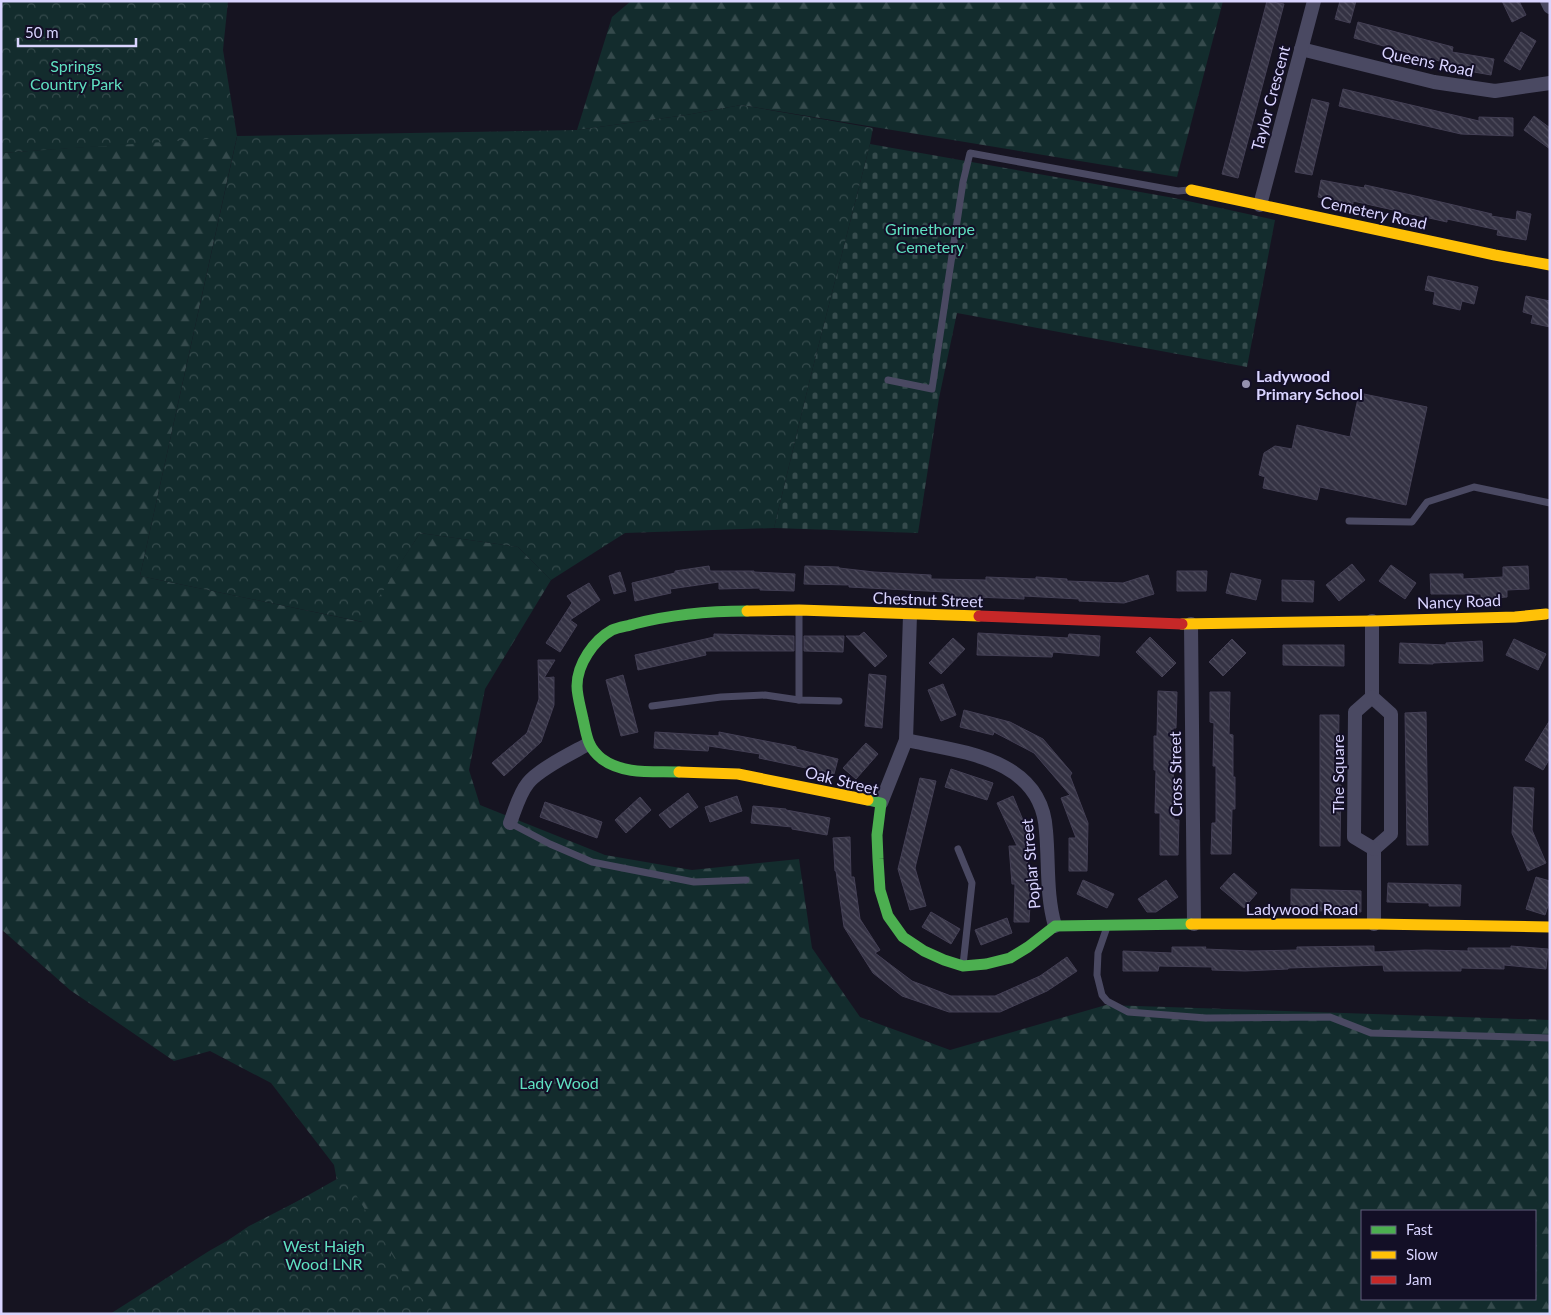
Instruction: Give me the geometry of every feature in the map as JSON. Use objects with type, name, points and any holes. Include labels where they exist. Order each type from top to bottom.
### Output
[{"type":"street","name":"Taylor Crescent","points":[[1260,204],[1314,1]]},
{"type":"street","points":[[1547,1],[1550,7]]},
{"type":"street","name":"Queens Road","points":[[1301,49],[1434,82],[1495,91],[1550,83]]},
{"type":"street","name":"Cemetery Road","points":[[1191,190],[1494,255],[1550,265]]},
{"type":"street","name":"Chestnut Street","points":[[588,744],[577,686],[584,658],[596,643],[613,630],[654,619],[705,611],[800,610],[1191,624],[1372,621]]},
{"type":"street","name":"Nancy Road","points":[[1372,621],[1515,616],[1549,611]]},
{"type":"street","points":[[881,803],[906,740],[910,615]]},
{"type":"street","points":[[1372,621],[1372,697],[1391,714],[1391,834],[1374,849],[1374,924]]},
{"type":"street","name":"Cross Street","points":[[1191,624],[1194,924]]},
{"type":"street","name":"The Square","points":[[1372,697],[1355,712],[1354,837],[1374,849]]},
{"type":"street","name":"Poplar Street","points":[[906,740],[993,760],[1014,772],[1032,789],[1043,810],[1046,829],[1049,906],[1055,926]]},
{"type":"street","points":[[510,823],[519,798],[528,782],[557,761],[588,744]]},
{"type":"street","name":"Oak Street","points":[[588,744],[601,758],[614,766],[626,770],[738,774],[881,803],[878,859],[880,890],[888,916],[903,937],[924,951],[944,960],[963,966],[986,964],[1010,958],[1055,926]]},
{"type":"street","name":"Ladywood Road","points":[[1055,926],[1108,924],[1374,924],[1550,927]]},
{"type":"lane","points":[[888,380],[932,389],[963,182],[970,153],[1178,191],[1191,190]]},
{"type":"lane","points":[[1349,521],[1412,522],[1427,502],[1474,487],[1550,503]]},
{"type":"lane","points":[[799,700],[800,610]]},
{"type":"lane","points":[[652,706],[721,697],[765,695],[799,700],[839,701]]},
{"type":"lane","points":[[510,823],[550,844],[592,862],[694,882],[746,880]]},
{"type":"lane","points":[[958,849],[972,883],[963,966]]},
{"type":"lane","points":[[1108,924],[1098,953],[1097,975],[1102,995],[1128,1012],[1206,1018],[1330,1017],[1371,1034],[1550,1038]]},
{"type":"green space","name":"Springs Country Park","points":[[1,1],[228,1],[223,50],[237,136],[577,130],[686,115],[741,105],[873,128],[774,528],[625,533],[551,580],[518,547],[420,533],[363,622],[140,576],[237,137],[1,153]]},
{"type":"green space","points":[[631,1],[1223,1],[1177,177],[741,105],[686,115],[577,130],[612,17]]},
{"type":"green space","name":"Lady Wood","points":[[237,136],[140,576],[362,622],[420,533],[518,547],[551,580],[485,689],[469,770],[480,805],[605,855],[692,870],[799,859],[812,948],[860,1017],[950,1050],[1106,1005],[1550,1020],[1550,1314],[120,1314],[249,1226],[337,1181],[334,1165],[271,1083],[210,1051],[174,1061],[70,990],[1,929],[1,153]]},
{"type":"green space","name":"Grimethorpe Cemetery","points":[[870,144],[1174,198],[1275,220],[1247,367],[957,313],[939,398],[918,533],[774,528]]},
{"type":"green space","name":"West Haigh Wood LNR","points":[[344,1175],[410,1284],[435,1314],[110,1314],[209,1251]]},
{"type":"building","points":[[1267,1],[1284,4],[1238,178],[1222,174]]},
{"type":"building","points":[[1340,1],[1356,1],[1350,23],[1335,19]]},
{"type":"building","points":[[1502,1],[1519,1],[1526,15],[1512,22]]},
{"type":"building","points":[[1358,22],[1453,47],[1452,52],[1494,59],[1491,75],[1457,69],[1458,66],[1354,38]]},
{"type":"building","points":[[1521,32],[1536,41],[1520,70],[1504,61]]},
{"type":"building","points":[[1343,89],[1479,121],[1479,117],[1513,118],[1513,136],[1461,134],[1339,106]]},
{"type":"building","points":[[1312,99],[1329,103],[1312,175],[1295,172]]},
{"type":"building","points":[[1534,116],[1550,128],[1550,149],[1524,130]]},
{"type":"building","points":[[1321,180],[1364,188],[1365,185],[1492,214],[1491,216],[1516,220],[1517,211],[1531,214],[1526,240],[1497,235],[1498,230],[1447,219],[1447,222],[1353,201],[1353,204],[1318,197]]},
{"type":"building","points":[[1428,276],[1478,287],[1474,304],[1462,301],[1460,310],[1433,304],[1435,292],[1425,290]]},
{"type":"building","points":[[1526,296],[1550,301],[1550,327],[1531,323],[1533,315],[1523,312]]},
{"type":"building","points":[[1359,393],[1427,407],[1406,505],[1320,487],[1317,500],[1263,488],[1265,477],[1259,475],[1264,453],[1275,446],[1292,449],[1297,425],[1350,437]]},
{"type":"building","points":[[1352,564],[1365,580],[1339,601],[1326,585]]},
{"type":"building","points":[[1391,565],[1416,583],[1405,599],[1379,581]]},
{"type":"building","points":[[709,566],[710,571],[754,571],[795,574],[794,591],[760,590],[760,588],[719,589],[719,582],[670,589],[671,593],[635,601],[632,583],[675,573],[675,571]]},
{"type":"building","points":[[805,566],[931,575],[931,579],[986,580],[986,577],[1036,579],[1036,577],[1067,579],[1067,581],[1123,583],[1148,575],[1154,594],[1124,603],[1024,596],[1024,599],[976,597],[975,600],[946,599],[946,592],[849,587],[849,585],[804,584]]},
{"type":"building","points":[[1528,566],[1529,589],[1507,590],[1507,597],[1481,599],[1481,594],[1431,594],[1430,574],[1463,574],[1463,579],[1503,577],[1503,567]]},
{"type":"building","points":[[1177,571],[1207,571],[1206,591],[1177,591]]},
{"type":"building","points":[[620,572],[626,591],[614,594],[609,576]]},
{"type":"building","points":[[1231,573],[1261,580],[1256,600],[1226,593]]},
{"type":"building","points":[[1282,580],[1314,581],[1313,602],[1282,601]]},
{"type":"building","points":[[589,583],[600,600],[570,620],[577,625],[560,652],[546,643],[572,603],[567,596]]},
{"type":"building","points":[[864,632],[887,656],[875,667],[846,636],[859,636]]},
{"type":"building","points":[[978,633],[1068,638],[1069,634],[1100,636],[1099,656],[1053,652],[1052,657],[977,655]]},
{"type":"building","points":[[714,634],[794,636],[794,651],[705,651],[706,655],[638,670],[635,655],[714,637]]},
{"type":"building","points":[[804,636],[844,636],[843,652],[804,651]]},
{"type":"building","points":[[1150,637],[1176,663],[1162,677],[1136,652]]},
{"type":"building","points":[[953,638],[965,649],[941,674],[929,663]]},
{"type":"building","points":[[1232,639],[1246,653],[1223,676],[1209,662]]},
{"type":"building","points":[[1514,639],[1546,654],[1538,670],[1506,655]]},
{"type":"building","points":[[1482,641],[1483,661],[1433,664],[1399,663],[1400,643],[1446,645],[1446,643]]},
{"type":"building","points":[[1283,645],[1344,645],[1344,666],[1283,665]]},
{"type":"building","points":[[538,660],[555,660],[544,678],[554,677],[554,705],[541,742],[504,776],[492,763],[527,733],[539,699]]},
{"type":"building","points":[[869,674],[886,676],[882,728],[865,726]]},
{"type":"building","points":[[623,675],[638,732],[621,736],[606,680]]},
{"type":"building","points":[[943,684],[956,715],[941,721],[928,690]]},
{"type":"building","points":[[1158,691],[1177,692],[1176,728],[1173,728],[1174,820],[1179,820],[1178,855],[1160,855],[1160,813],[1155,813],[1156,770],[1154,770],[1154,736],[1157,736]]},
{"type":"building","points":[[1210,692],[1230,692],[1229,734],[1233,735],[1233,777],[1235,777],[1235,809],[1232,809],[1231,854],[1211,854],[1212,823],[1216,823],[1216,766],[1213,766],[1214,723],[1210,722]]},
{"type":"building","points":[[964,710],[1010,722],[1043,739],[1072,773],[1070,776],[1088,823],[1087,871],[1069,871],[1069,838],[1076,838],[1061,798],[1070,795],[1034,753],[994,732],[993,735],[960,727]]},
{"type":"building","points":[[1426,712],[1428,845],[1407,845],[1405,713]]},
{"type":"building","points":[[1320,715],[1339,715],[1338,785],[1341,785],[1340,846],[1320,846]]},
{"type":"building","points":[[1550,720],[1550,758],[1543,770],[1525,760]]},
{"type":"building","points":[[655,732],[719,736],[719,732],[796,747],[796,749],[838,759],[834,774],[759,758],[760,754],[709,746],[708,751],[654,748]]},
{"type":"building","points":[[866,743],[878,754],[856,779],[843,768]]},
{"type":"building","points":[[951,769],[993,783],[987,800],[945,787]]},
{"type":"building","points":[[920,778],[936,781],[915,868],[926,906],[910,910],[898,869]]},
{"type":"building","points":[[1514,787],[1534,788],[1532,830],[1546,863],[1528,871],[1512,833]]},
{"type":"building","points":[[688,793],[698,807],[670,828],[659,815]]},
{"type":"building","points":[[737,796],[742,811],[710,822],[705,807]]},
{"type":"building","points":[[1013,796],[1025,825],[1029,888],[1031,888],[1029,922],[1014,922],[1015,884],[1012,884],[1009,846],[1017,846],[997,803]]},
{"type":"building","points":[[640,797],[651,810],[626,833],[615,820]]},
{"type":"building","points":[[545,802],[602,822],[597,838],[540,817]]},
{"type":"building","points":[[753,806],[786,809],[830,818],[827,835],[792,829],[792,827],[751,823]]},
{"type":"building","points":[[850,837],[851,877],[854,877],[860,919],[880,950],[875,953],[912,981],[951,996],[995,996],[1040,976],[1067,957],[1077,971],[1047,991],[1000,1012],[949,1012],[902,996],[873,973],[844,927],[835,871],[833,838]]},
{"type":"building","points":[[1234,873],[1257,893],[1244,908],[1220,888]]},
{"type":"building","points":[[1536,877],[1550,881],[1550,900],[1545,915],[1526,909]]},
{"type":"building","points":[[1083,880],[1114,894],[1107,908],[1077,894]]},
{"type":"building","points":[[1166,880],[1178,897],[1156,912],[1147,912],[1138,899]]},
{"type":"building","points":[[1388,883],[1461,885],[1460,906],[1429,906],[1429,903],[1387,902]]},
{"type":"building","points":[[1291,889],[1361,891],[1361,912],[1291,910]]},
{"type":"building","points":[[931,912],[960,929],[951,944],[922,927]]},
{"type":"building","points":[[1007,918],[1012,933],[981,945],[975,930]]},
{"type":"building","points":[[1374,946],[1374,952],[1468,951],[1468,948],[1511,948],[1511,946],[1548,949],[1546,969],[1504,965],[1504,969],[1461,968],[1461,971],[1384,971],[1383,965],[1245,971],[1212,970],[1212,967],[1159,966],[1158,971],[1123,971],[1123,951],[1172,953],[1172,947],[1206,947],[1205,949],[1252,951],[1297,950],[1297,947]]},
{"type":"traffic: fast","points":[[679,772],[629,770],[611,764],[597,755],[588,741],[578,694],[578,678],[583,661],[593,646],[605,634],[618,628],[676,615],[747,611]]},
{"type":"traffic: fast","points":[[868,800],[881,803],[877,835],[878,859],[880,890],[888,916],[903,937],[924,951],[944,960],[963,966],[986,964],[1010,958],[1055,926],[1191,924]]},
{"type":"traffic: slow","points":[[1191,190],[1550,265]]},
{"type":"traffic: slow","points":[[747,611],[799,610],[979,616]]},
{"type":"traffic: slow","points":[[1182,624],[1372,621],[1515,617],[1546,614]]},
{"type":"traffic: slow","points":[[679,772],[738,774],[868,800]]},
{"type":"traffic: slow","points":[[1191,924],[1374,924],[1550,927]]},
{"type":"traffic: jam","points":[[979,616],[1182,624]]},
{"type":"place","name":"Ladywood Primary School","points":[[1246,384]]}]
